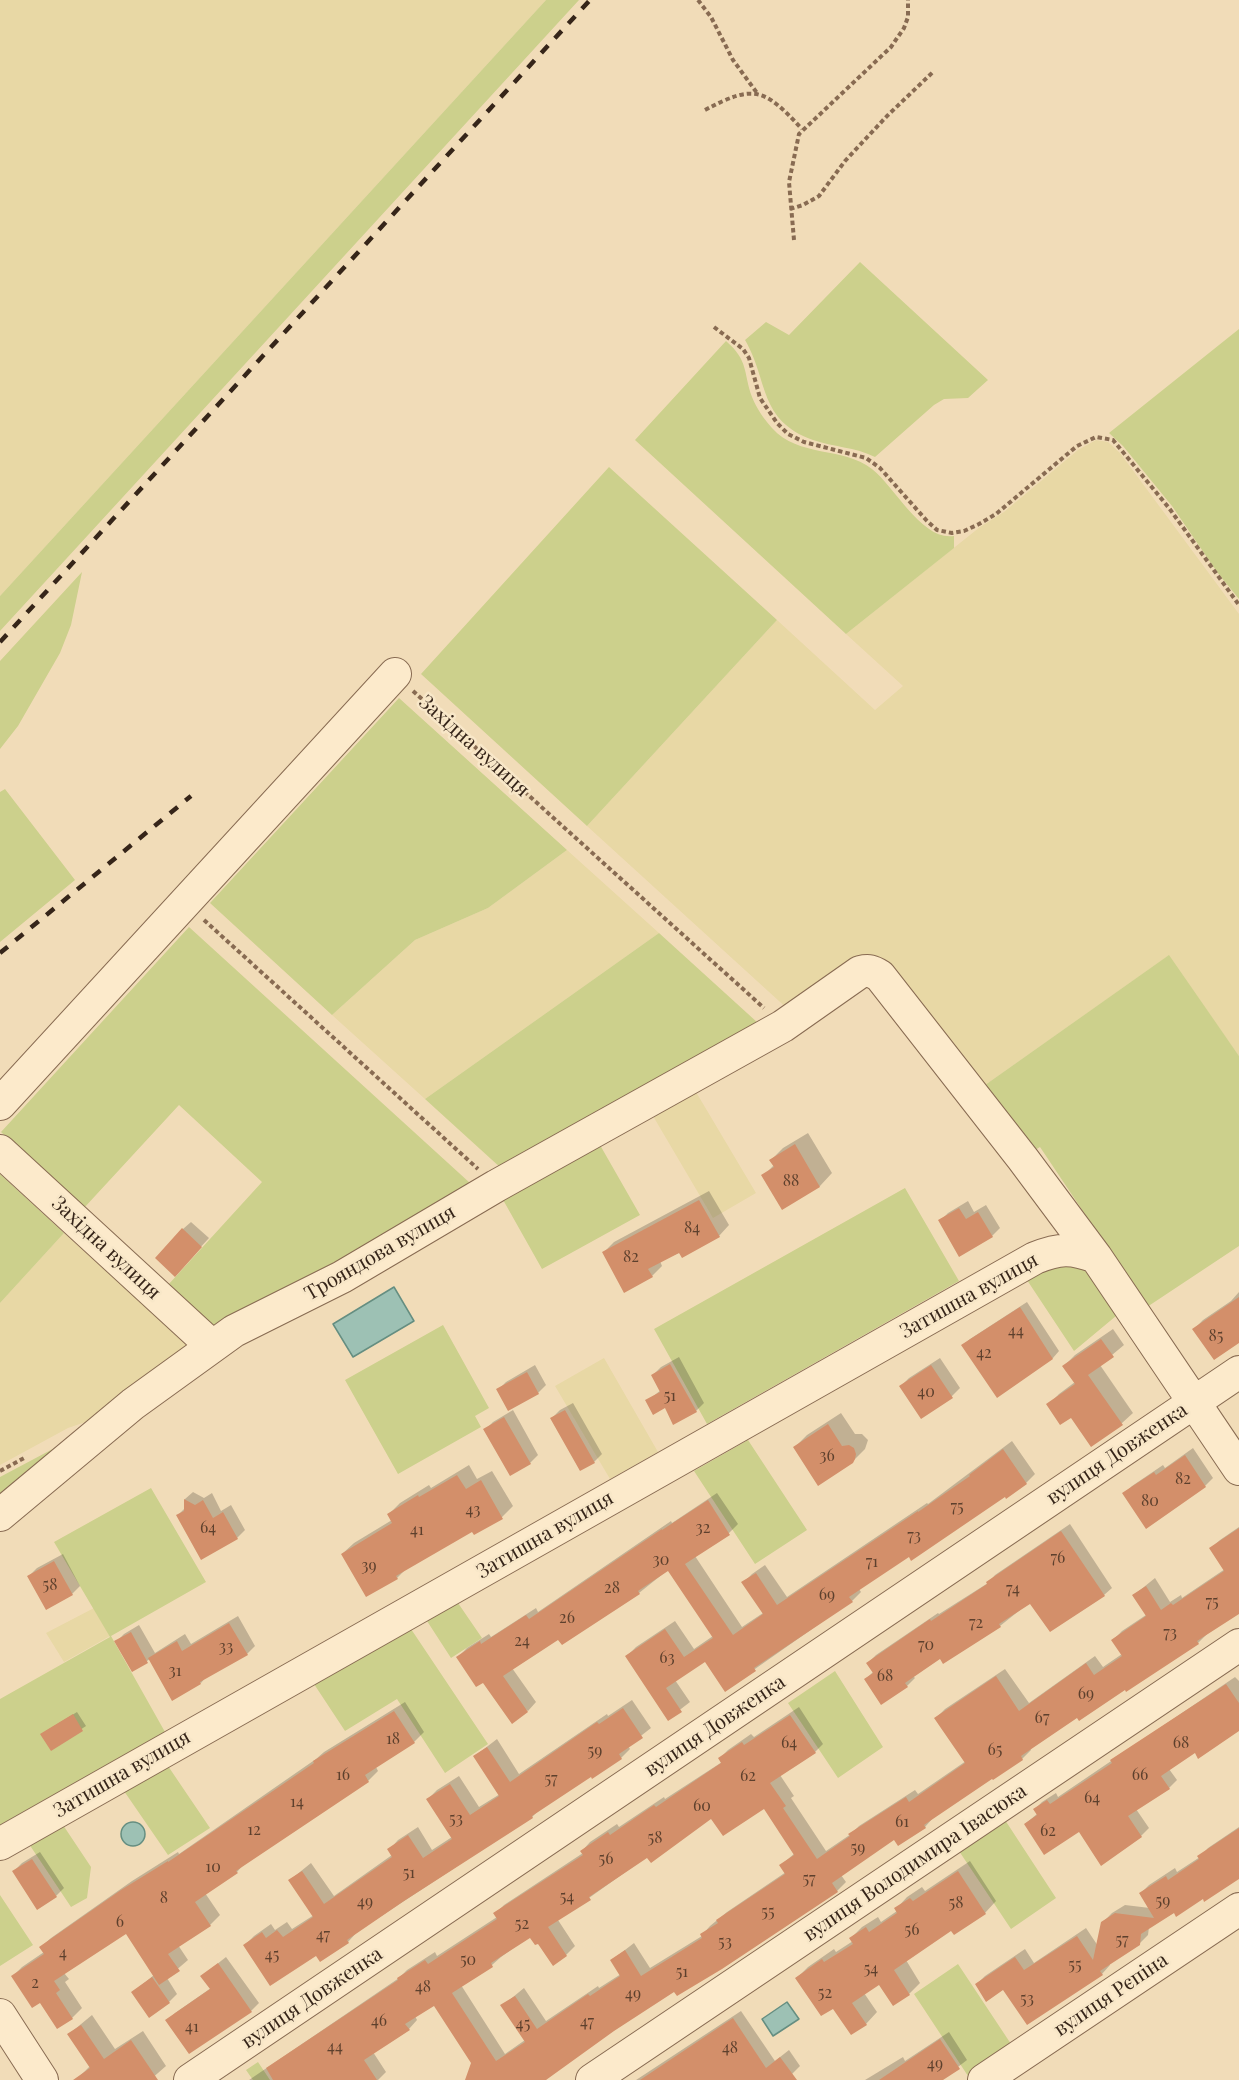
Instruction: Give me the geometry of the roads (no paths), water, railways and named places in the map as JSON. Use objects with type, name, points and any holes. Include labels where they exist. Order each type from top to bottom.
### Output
[{"type":"street","points":[[0,1104],[395,674]]},
{"type":"street","name":"Трояндова вулиця","points":[[0,1515],[133,1404],[212,1346],[255,1319],[342,1277],[496,1186],[783,1026],[860,972],[873,971],[880,976],[1028,1164],[1096,1257],[1239,1469]]},
{"type":"street","name":"Західна вулиця","points":[[0,1151],[212,1346]]},
{"type":"street","name":"Затишна вулиця","points":[[0,1844],[1035,1257],[1069,1249],[1096,1257]]},
{"type":"street","name":"вулиця Довженка","points":[[190,2080],[1239,1372]]},
{"type":"street","name":"вулиця Володимира Івасюка","points":[[592,2080],[1239,1645]]},
{"type":"street","name":"вулиця Рєпіна","points":[[984,2080],[1239,1909]]},
{"type":"street","points":[[0,2016],[42,2080]]},
{"type":"water","points":[[394,1287],[414,1321],[353,1357],[333,1324]]},
{"type":"water","points":[[133,1822],[138,1823],[144,1829],[144,1839],[138,1845],[133,1846],[128,1845],[122,1839],[121,1834],[122,1829],[128,1823]]},
{"type":"water","points":[[787,2002],[799,2019],[773,2036],[762,2019]]},
{"type":"railway","points":[[0,642],[590,0]]},
{"type":"railway","points":[[0,953],[191,796]]}]
